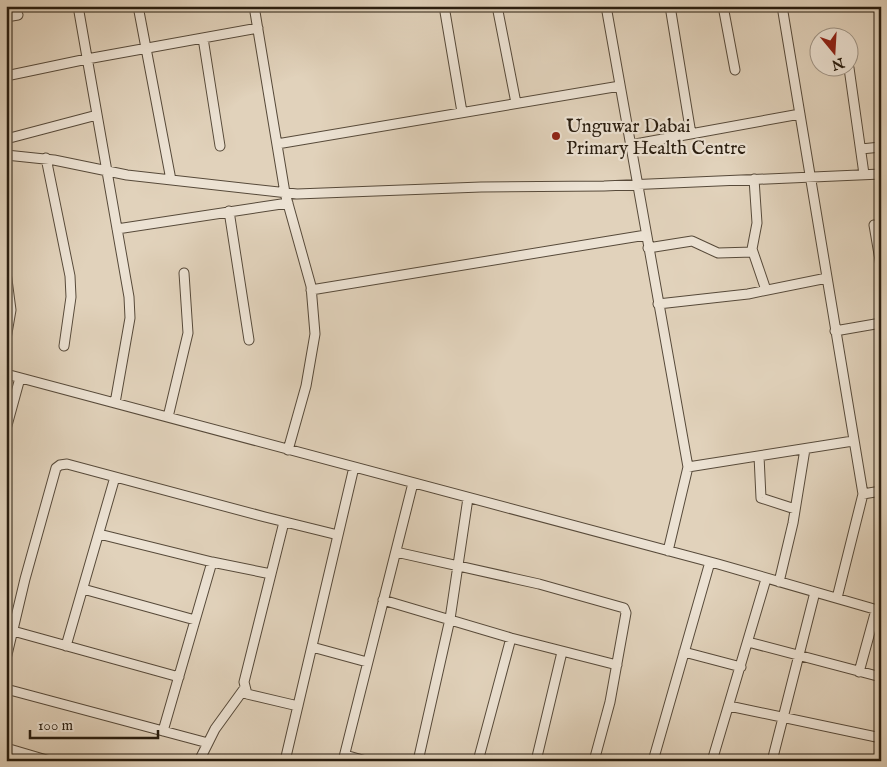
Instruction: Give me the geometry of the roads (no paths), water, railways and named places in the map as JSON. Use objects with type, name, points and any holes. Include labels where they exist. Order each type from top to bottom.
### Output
[{"type":"street","points":[[78,6],[130,297],[130,318],[115,403]]},
{"type":"street","points":[[138,6],[171,180]]},
{"type":"street","points":[[254,6],[285,193],[311,290],[315,334],[306,386],[288,450]]},
{"type":"street","points":[[444,6],[462,112]]},
{"type":"street","points":[[497,6],[516,103]]},
{"type":"street","points":[[606,6],[636,185],[688,467],[668,551]]},
{"type":"street","points":[[670,6],[690,134]]},
{"type":"street","points":[[724,6],[735,70]]},
{"type":"street","points":[[782,6],[863,494],[837,598]]},
{"type":"street","points":[[6,17],[18,15]]},
{"type":"street","points":[[6,76],[87,59],[258,28]]},
{"type":"street","points":[[203,38],[220,146]]},
{"type":"street","points":[[850,78],[864,174]]},
{"type":"street","points":[[277,144],[620,86]]},
{"type":"street","points":[[6,138],[97,114]]},
{"type":"street","points":[[630,145],[800,114]]},
{"type":"street","points":[[861,149],[881,146]]},
{"type":"street","points":[[6,155],[46,158],[106,171],[171,180],[285,193],[372,192],[481,186],[636,185],[881,174]]},
{"type":"street","points":[[46,158],[70,276],[72,297],[64,346]]},
{"type":"street","points":[[754,179],[757,223],[753,252],[766,290]]},
{"type":"street","points":[[117,229],[288,203]]},
{"type":"street","points":[[229,211],[249,340]]},
{"type":"street","points":[[874,225],[881,266]]},
{"type":"street","points":[[311,290],[646,235]]},
{"type":"street","points":[[648,248],[692,241],[718,253],[753,252]]},
{"type":"street","points":[[6,272],[11,310],[6,339]]},
{"type":"street","points":[[168,417],[188,332],[184,273]]},
{"type":"street","points":[[658,304],[766,290],[827,278]]},
{"type":"street","points":[[835,331],[881,323]]},
{"type":"street","points":[[6,374],[710,562],[879,610],[859,672]]},
{"type":"street","points":[[6,429],[20,378]]},
{"type":"street","points":[[688,467],[853,441]]},
{"type":"street","points":[[780,582],[796,509],[805,449]]},
{"type":"street","points":[[759,456],[760,498],[796,509]]},
{"type":"street","points":[[6,659],[56,468],[60,464],[67,464],[338,535]]},
{"type":"street","points":[[285,761],[354,467]]},
{"type":"street","points":[[66,646],[115,477]]},
{"type":"street","points":[[366,761],[344,758],[414,483]]},
{"type":"street","points":[[863,494],[881,492]]},
{"type":"street","points":[[418,761],[450,619],[468,498]]},
{"type":"street","points":[[284,522],[244,682],[244,689],[247,694],[298,706]]},
{"type":"street","points":[[99,534],[212,562],[271,574]]},
{"type":"street","points":[[396,552],[539,584],[624,608],[626,613],[617,666],[594,761]]},
{"type":"street","points":[[163,731],[212,562]]},
{"type":"street","points":[[653,761],[710,562]]},
{"type":"street","points":[[712,761],[766,579]]},
{"type":"street","points":[[83,589],[195,620]]},
{"type":"street","points":[[772,761],[815,592]]},
{"type":"street","points":[[383,600],[511,638],[617,666]]},
{"type":"street","points":[[13,631],[179,677]]},
{"type":"street","points":[[478,761],[511,638]]},
{"type":"street","points":[[748,642],[881,677]]},
{"type":"street","points":[[312,647],[368,662]]},
{"type":"street","points":[[536,761],[562,652]]},
{"type":"street","points":[[684,652],[741,666]]},
{"type":"street","points":[[6,689],[208,743]]},
{"type":"street","points":[[199,761],[214,729],[244,689]]},
{"type":"street","points":[[729,706],[880,737]]},
{"type":"street","points":[[6,748],[37,759],[50,761]]},
{"type":"place","name":"Unguwar Dabai Primary Health Centre","points":[[556,136]]}]
